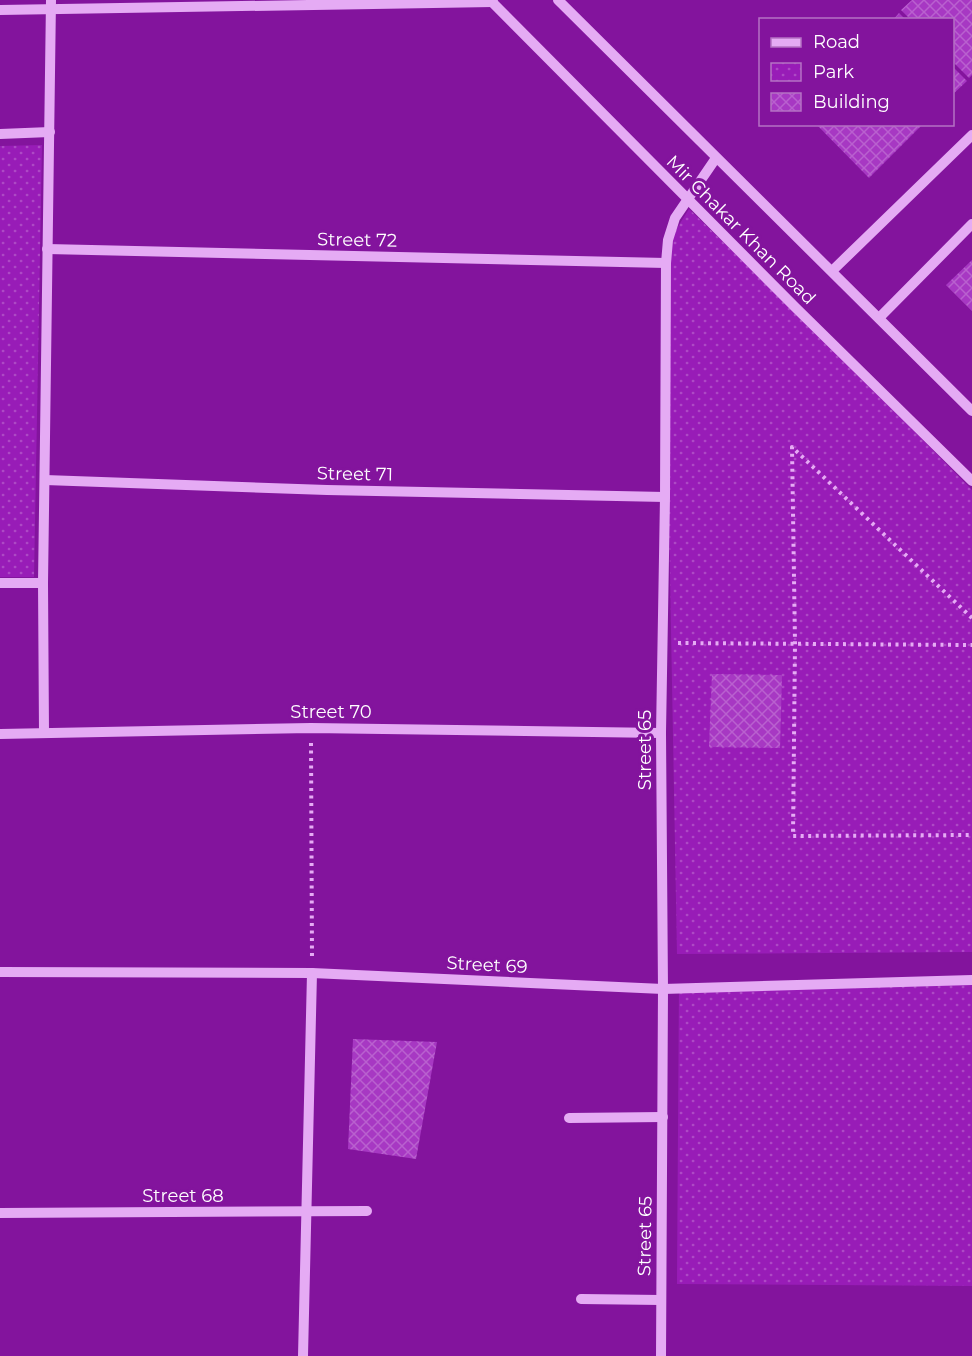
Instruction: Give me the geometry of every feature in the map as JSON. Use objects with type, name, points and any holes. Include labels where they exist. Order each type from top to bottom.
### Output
[{"type":"street","name":"Mir Chakar Khan Road","points":[[558,0],[972,411]]},
{"type":"street","name":"Mir Chakar Khan Road","points":[[491,1],[972,481]]},
{"type":"street","points":[[0,10],[51,5],[491,1]]},
{"type":"street","points":[[44,733],[43,583],[51,5]]},
{"type":"street","points":[[0,134],[50,132]]},
{"type":"street","points":[[832,271],[972,135]]},
{"type":"street","name":"Street 65","points":[[661,1356],[663,989],[661,733],[666,263],[671,229],[687,199],[716,158]]},
{"type":"street","points":[[879,318],[972,224]]},
{"type":"street","name":"Street 72","points":[[47,249],[666,263]]},
{"type":"street","name":"Street 71","points":[[45,480],[327,490],[665,497]]},
{"type":"street","points":[[0,583],[43,583]]},
{"type":"street","name":"Street 70","points":[[0,734],[311,728],[661,733]]},
{"type":"street","name":"Street 69","points":[[0,972],[312,973],[663,989],[972,980]]},
{"type":"street","points":[[303,1356],[312,973]]},
{"type":"street","points":[[569,1118],[663,1117]]},
{"type":"street","name":"Street 68","points":[[0,1213],[367,1211]]},
{"type":"street","points":[[581,1299],[661,1300]]},
{"type":"path","points":[[972,618],[792,447],[795,643],[793,836],[972,835]]},
{"type":"path","points":[[662,643],[972,645]]},
{"type":"path","points":[[311,728],[312,973]]},
{"type":"green space","points":[[42,145],[34,577],[0,577],[0,146]]},
{"type":"green space","points":[[689,209],[831,346],[972,490],[972,952],[677,954],[664,249]]},
{"type":"green space","points":[[972,979],[972,1286],[677,1284],[679,984]]},
{"type":"building","points":[[912,0],[972,0],[972,75],[969,78],[954,63],[954,18],[909,18],[901,10]]},
{"type":"building","points":[[899,13],[904,18],[895,18]]},
{"type":"building","points":[[954,68],[967,81],[954,93]]},
{"type":"building","points":[[818,126],[921,126],[869,178]]},
{"type":"building","points":[[972,260],[972,311],[946,285]]},
{"type":"building","points":[[712,674],[782,675],[780,748],[709,747]]},
{"type":"building","points":[[353,1039],[437,1042],[416,1159],[348,1149]]}]
